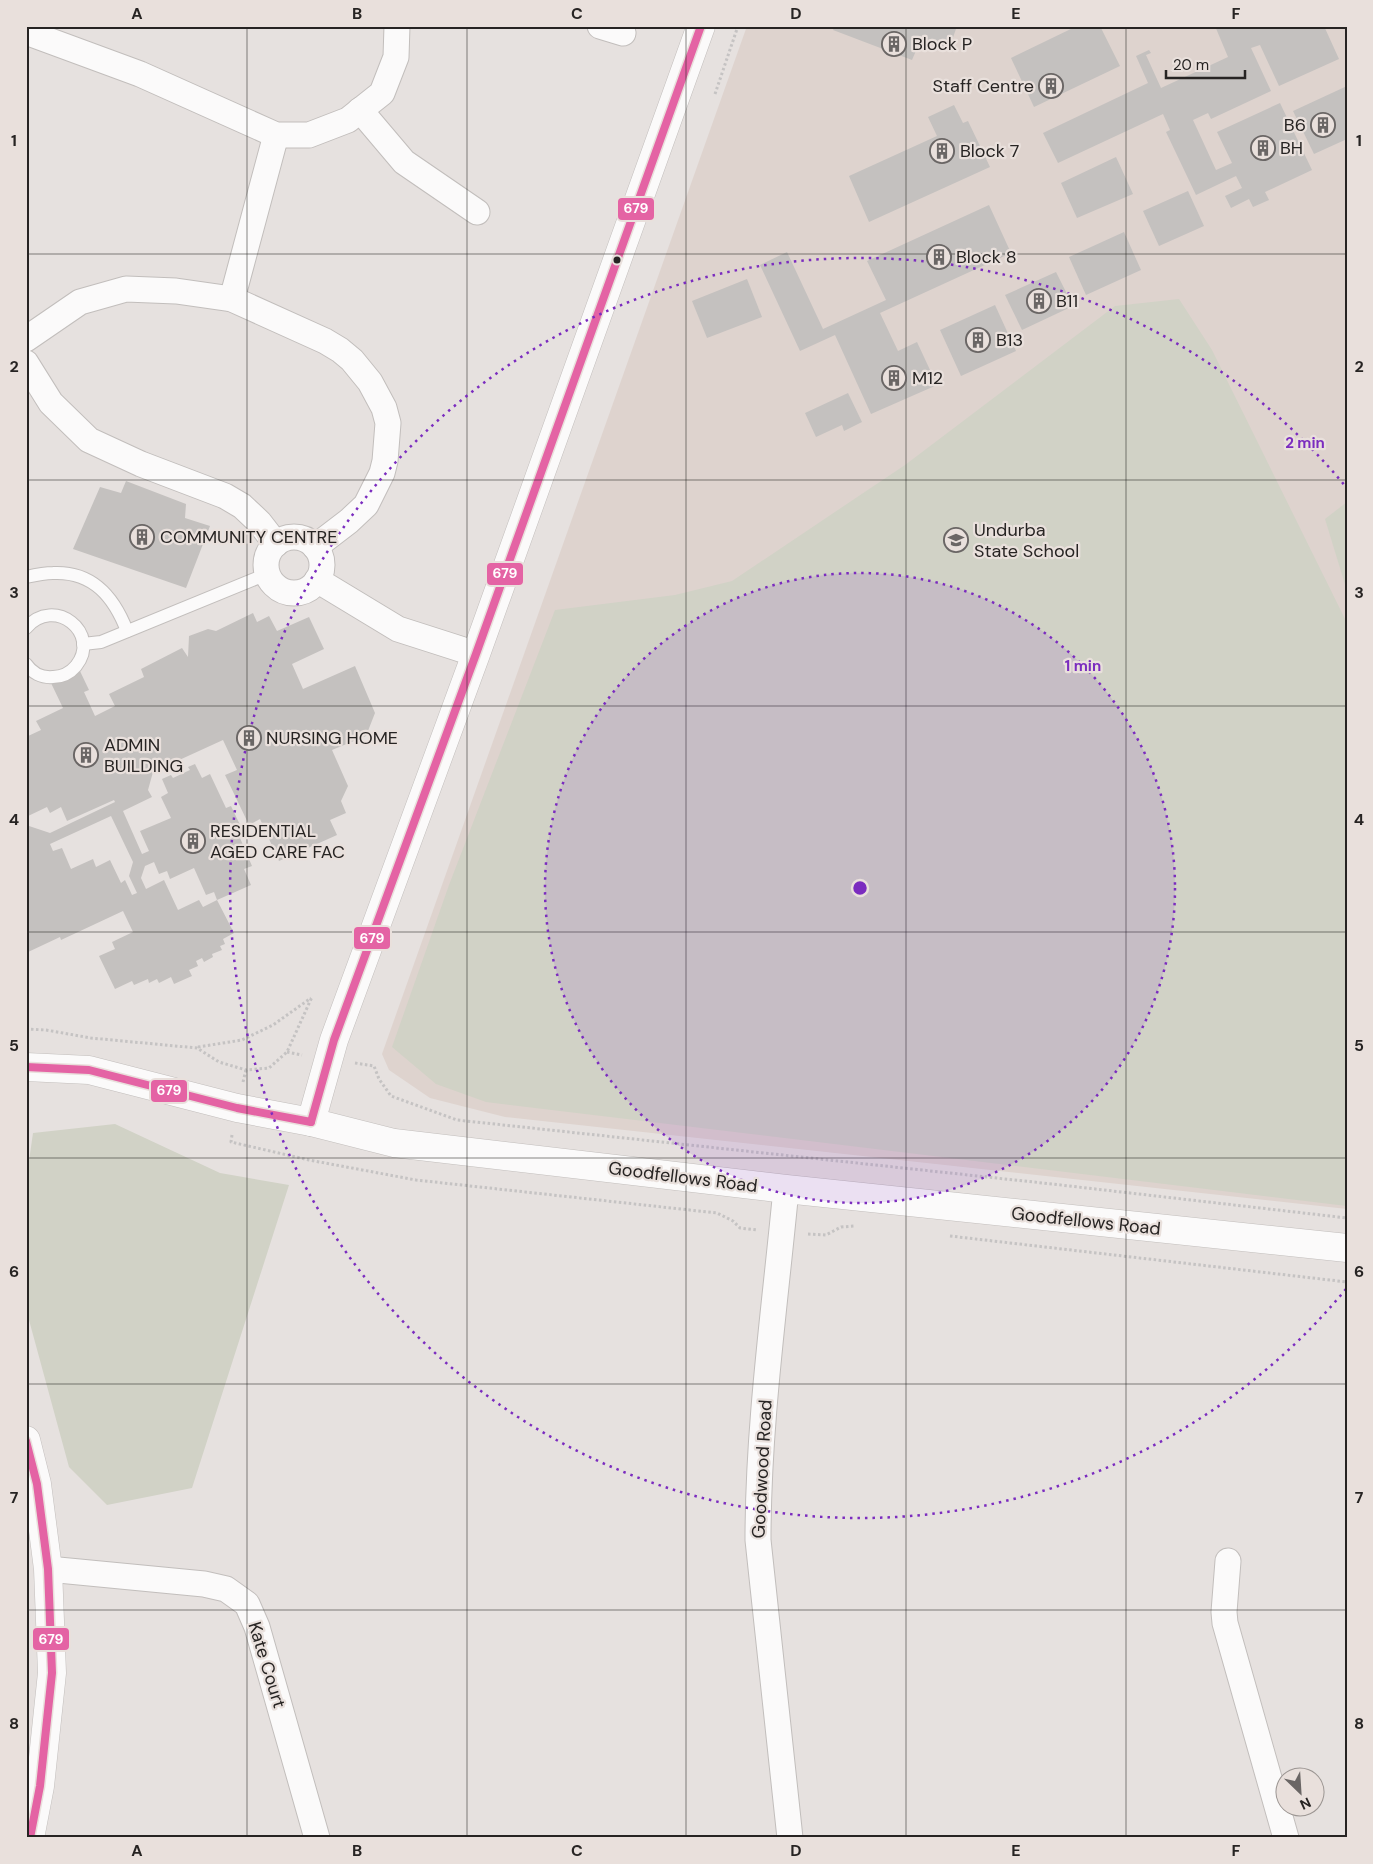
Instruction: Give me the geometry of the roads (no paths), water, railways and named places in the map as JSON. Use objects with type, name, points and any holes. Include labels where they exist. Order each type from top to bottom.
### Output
[{"type":"street","points":[[26,32],[140,74],[276,135],[309,135],[348,120],[382,93],[396,57],[397,26]]},
{"type":"street","points":[[311,1122],[334,1040],[476,654],[701,26]]},
{"type":"street","points":[[360,110],[404,162],[477,212]]},
{"type":"street","points":[[232,299],[276,135]]},
{"type":"street","points":[[26,339],[80,302],[126,289],[176,292],[232,299],[325,341],[340,350],[352,360],[370,382],[384,408],[388,423],[386,461],[375,489],[366,505],[316,547]]},
{"type":"street","points":[[26,363],[51,403],[89,440],[141,464],[225,496],[242,506],[259,522],[276,544]]},
{"type":"street","points":[[287,537],[296,537],[305,539],[316,547],[322,560],[322,569],[313,585],[306,590],[296,593],[278,588],[272,582],[267,574],[265,565],[267,556],[276,544],[287,537]]},
{"type":"street","points":[[317,580],[398,629],[476,654]]},
{"type":"street","name":"Goodfellows Road","points":[[26,1067],[89,1070],[237,1108],[311,1122],[394,1143],[786,1189],[1347,1248]]},
{"type":"street","name":"Goodwood Road","points":[[786,1189],[761,1447],[758,1491],[758,1540],[790,1838]]},
{"type":"street","points":[[26,1440],[37,1484],[48,1568],[52,1673],[40,1786],[30,1838]]},
{"type":"street","points":[[1228,1561],[1224,1612],[1225,1623],[1286,1838]]},
{"type":"street","name":"Kate Court","points":[[48,1568],[204,1584],[226,1589],[247,1604],[257,1627],[317,1838]]},
{"type":"lane","points":[[26,577],[55,573],[78,576],[102,588],[119,611],[127,631]]},
{"type":"lane","points":[[83,644],[100,642],[267,574]]},
{"type":"lane","points":[[26,628],[35,620],[45,616],[56,615],[66,618],[74,624],[80,632],[83,644],[80,660],[67,674],[58,677],[47,677],[36,674],[26,664]]},
{"type":"place","name":"Block P","points":[[894,44]]},
{"type":"place","name":"Staff Centre","points":[[1051,86]]},
{"type":"place","name":"B6","points":[[1323,125]]},
{"type":"place","name":"BH","points":[[1263,148]]},
{"type":"place","name":"Block 7","points":[[942,151]]},
{"type":"place","name":"Block 8","points":[[939,257]]},
{"type":"place","name":"B11","points":[[1039,301]]},
{"type":"place","name":"B13","points":[[978,340]]},
{"type":"place","name":"M12","points":[[894,378]]},
{"type":"place","name":"COMMUNITY CENTRE","points":[[142,537]]},
{"type":"place","name":"Undurba State School","points":[[956,540]]},
{"type":"place","name":"NURSING HOME","points":[[249,738]]},
{"type":"place","name":"ADMIN BUILDING","points":[[86,755]]},
{"type":"place","name":"RESIDENTIAL AGED CARE FAC","points":[[193,841]]}]
